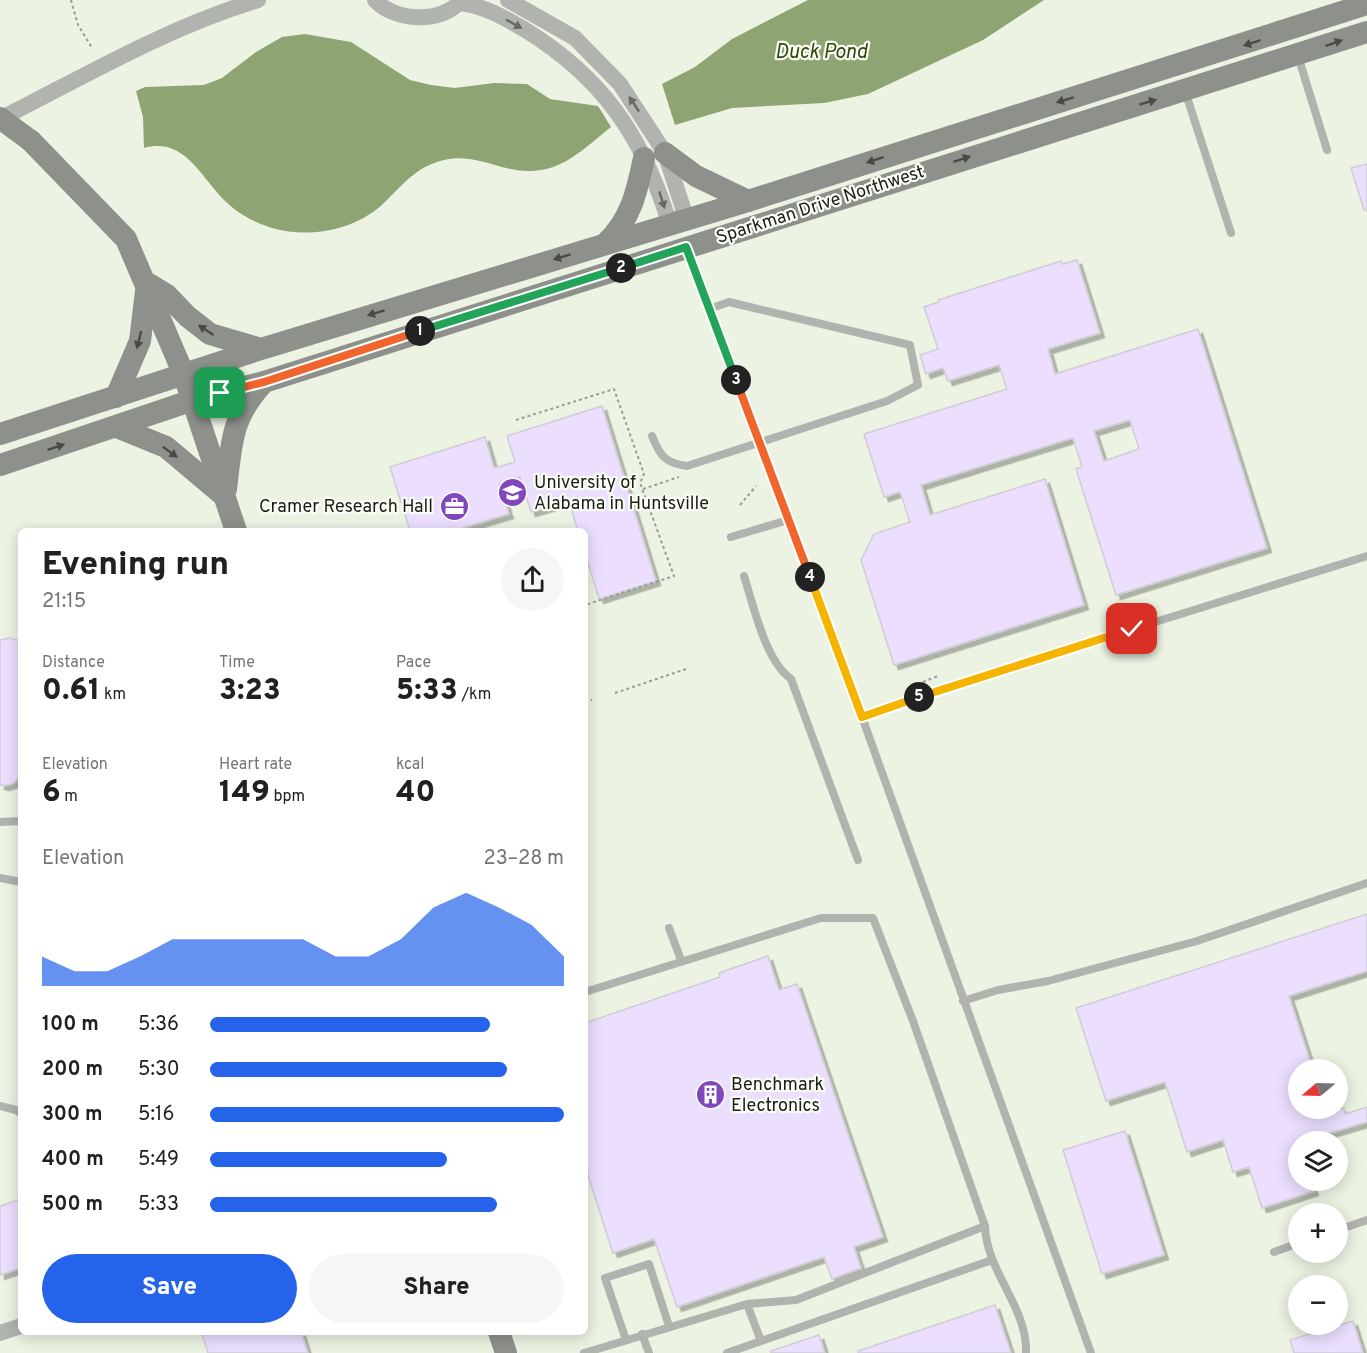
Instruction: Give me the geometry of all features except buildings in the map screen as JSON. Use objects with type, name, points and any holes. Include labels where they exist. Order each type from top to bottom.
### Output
[{"type":"main road","name":"Sparkman Drive Northwest","points":[[0,434],[261,349],[748,201],[1004,119],[1187,64],[1367,4]]},
{"type":"main road","name":"Sparkman Drive Northwest","points":[[0,465],[117,428],[193,400],[264,382],[686,247],[1298,56],[1367,32]]},
{"type":"main road","points":[[0,119],[31,141],[126,239],[147,283],[184,375],[235,528]]},
{"type":"main road","points":[[605,244],[616,234],[632,209],[655,155],[748,201]]},
{"type":"main road","points":[[147,283],[168,295],[187,316],[210,334],[261,349]]},
{"type":"main road","points":[[116,397],[140,341],[147,283]]},
{"type":"main road","points":[[225,496],[234,426],[248,400],[264,382]]},
{"type":"main road","points":[[117,428],[166,447],[225,496]]},
{"type":"main road","points":[[500,1335],[506,1353]]},
{"type":"street","points":[[0,119],[155,39],[207,15],[258,0]]},
{"type":"street","points":[[375,0],[398,15],[419,18],[440,13],[461,2],[479,5],[557,50],[599,87],[655,155]]},
{"type":"street","points":[[508,0],[575,38],[620,84],[655,155],[667,216],[679,222],[686,247]]},
{"type":"street","points":[[0,1333],[18,1327]]},
{"type":"lane","points":[[1298,56],[1327,150]]},
{"type":"lane","points":[[1185,91],[1231,233]]},
{"type":"lane","points":[[686,247],[862,717],[1091,1353]]},
{"type":"lane","points":[[652,436],[660,456],[671,464],[687,466],[759,441],[887,402],[918,385],[910,345],[729,302],[709,309]]},
{"type":"lane","points":[[731,537],[788,520]]},
{"type":"lane","points":[[862,717],[963,682],[1367,556]]},
{"type":"lane","points":[[744,576],[769,648],[780,671],[791,679],[858,860]]},
{"type":"lane","points":[[0,822],[18,821]]},
{"type":"lane","points":[[0,878],[18,881]]},
{"type":"lane","points":[[963,1001],[998,990],[1048,981],[1197,941],[1367,883]]},
{"type":"lane","points":[[588,991],[821,918],[873,918],[914,1021],[985,1226],[985,1243],[1027,1335],[1026,1353]]},
{"type":"lane","points":[[669,928],[681,960]]},
{"type":"lane","points":[[0,1106],[18,1112]]},
{"type":"lane","points":[[1348,1227],[1367,1220]]},
{"type":"lane","points":[[584,1353],[747,1304],[796,1300],[985,1226]]},
{"type":"lane","points":[[1274,1252],[1288,1248]]},
{"type":"lane","points":[[727,1353],[992,1260]]},
{"type":"lane","points":[[626,1340],[605,1278],[649,1264],[669,1326]]},
{"type":"lane","points":[[747,1304],[761,1341]]},
{"type":"lane","points":[[642,1334],[649,1353]]},
{"type":"path","points":[[71,0],[78,25],[92,48]]},
{"type":"path","points":[[516,420],[614,389],[644,474],[640,483],[674,576],[588,604]]},
{"type":"path","points":[[643,489],[679,477]]},
{"type":"path","points":[[740,505],[756,486]]},
{"type":"path","points":[[615,693],[686,669]]},
{"type":"path","points":[[923,682],[938,675]]},
{"type":"path","points":[[588,701],[592,700]]},
{"type":"shaded area","points":[[0,0],[1367,0],[1367,1353],[0,1353]]},
{"type":"water","name":"Duck Pond","points":[[808,0],[1044,0],[983,40],[868,94],[824,103],[732,108],[675,125],[662,84],[695,67],[732,39]]},
{"type":"water","points":[[305,34],[351,42],[410,80],[431,85],[455,88],[494,83],[527,84],[550,99],[598,106],[611,127],[562,163],[535,171],[459,158],[435,163],[412,176],[386,201],[361,219],[333,230],[318,232],[287,231],[256,222],[228,204],[194,165],[177,151],[157,146],[144,148],[143,117],[136,91],[145,87],[204,85],[222,78],[256,52],[282,37]]},
{"type":"place","name":"University of Alabama in Huntsville","points":[[513,492]]},
{"type":"place","name":"Cramer Research Hall","points":[[454,506]]},
{"type":"place","name":"Benchmark Electronics","points":[[710,1094]]},
{"type":"route","points":[[220,393],[264,382],[686,247],[862,717],[953,685],[1132,629]]}]
